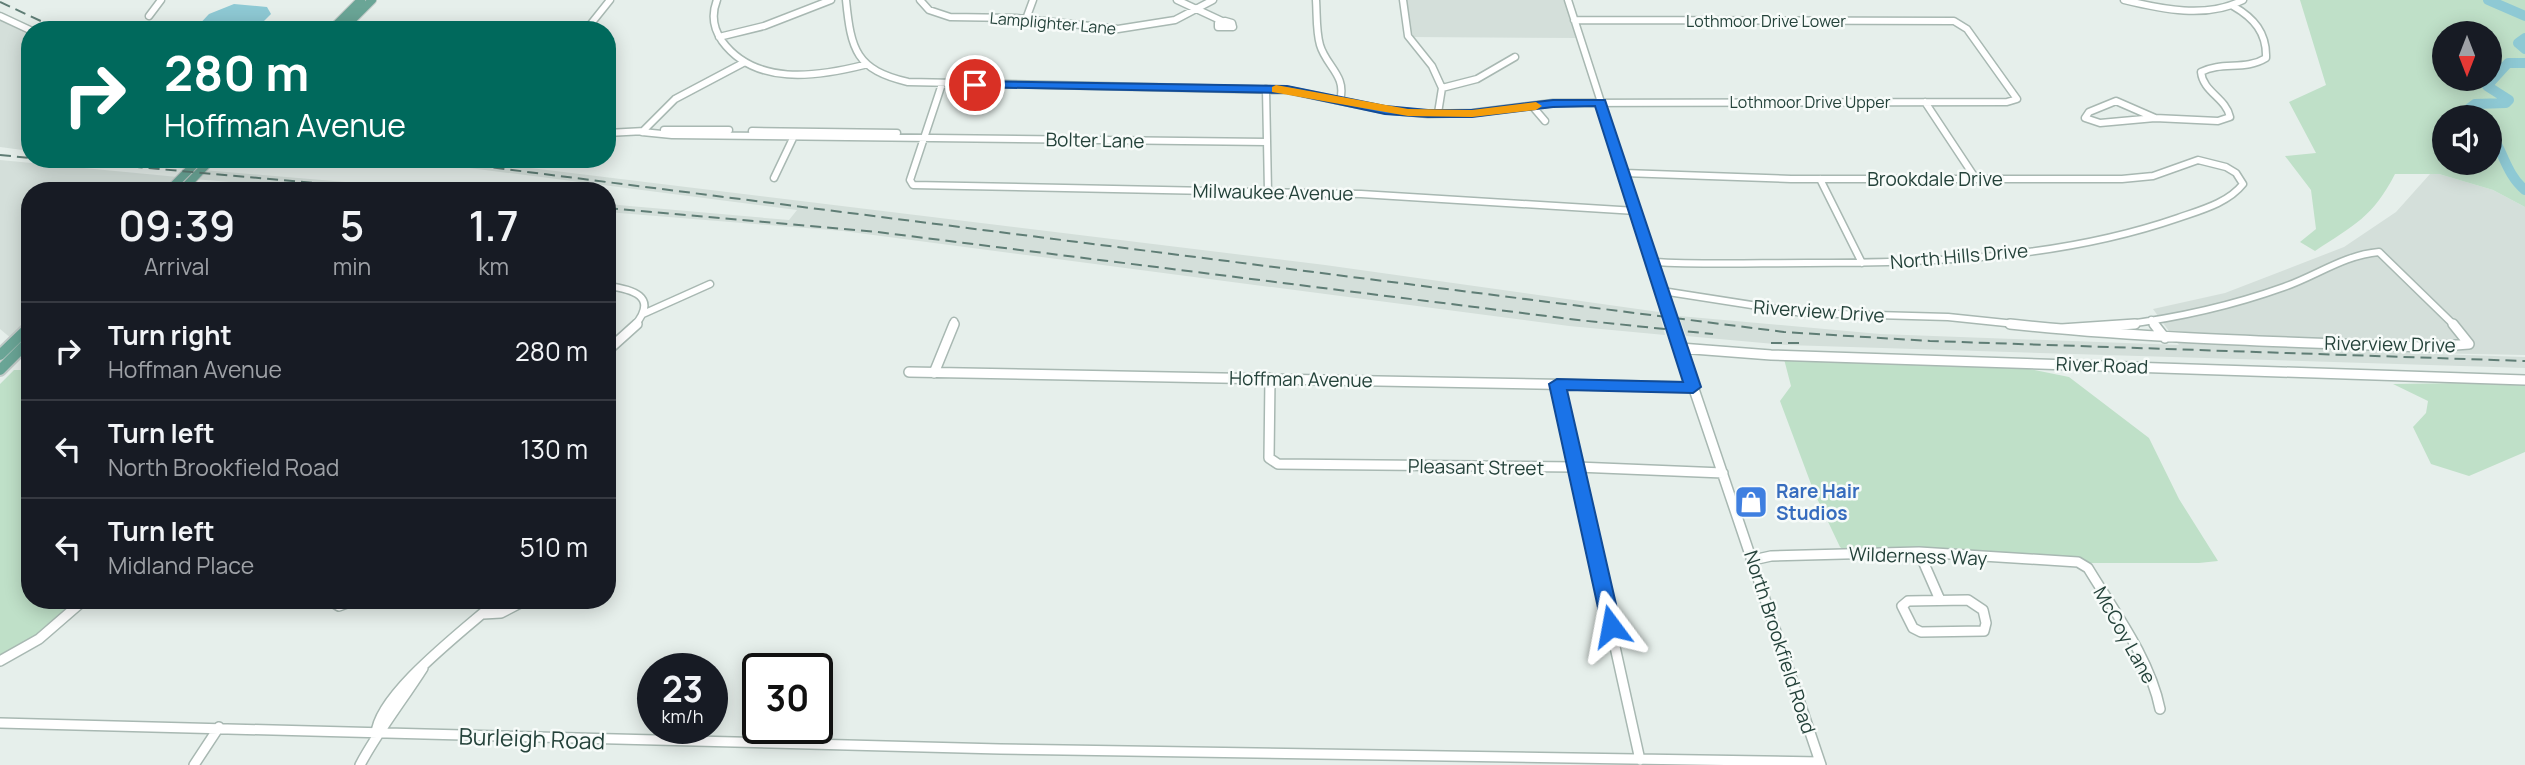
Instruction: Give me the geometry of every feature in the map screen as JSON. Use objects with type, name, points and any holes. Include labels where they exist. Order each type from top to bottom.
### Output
[{"type":"main road","points":[[340,21],[361,0]]},
{"type":"main road","points":[[351,21],[372,0]]},
{"type":"main road","points":[[177,182],[191,168]]},
{"type":"main road","points":[[190,182],[203,168]]},
{"type":"main road","points":[[0,355],[21,335]]},
{"type":"main road","points":[[0,370],[21,350]]},
{"type":"street","points":[[149,16],[161,0]]},
{"type":"street","points":[[593,21],[610,0]]},
{"type":"street","points":[[717,0],[713,17],[725,47],[743,63],[795,75],[824,74],[864,65],[852,46],[846,0]]},
{"type":"street","points":[[719,37],[775,22],[831,0]]},
{"type":"street","name":"Lamplighter Lane","points":[[920,0],[930,11],[952,17],[1026,19],[1090,28],[1133,28],[1172,21],[1213,0]]},
{"type":"street","points":[[1026,19],[1033,0]]},
{"type":"street","points":[[1177,0],[1222,22]]},
{"type":"street","points":[[1316,0],[1317,34],[1321,50],[1343,82],[1340,100]]},
{"type":"street","points":[[1403,0],[1408,36],[1432,66],[1442,88],[1438,114]]},
{"type":"street","name":"North Brookfield Road","points":[[1568,0],[1680,348],[1820,764]]},
{"type":"street","points":[[2124,0],[2165,9],[2234,6],[2243,0]]},
{"type":"street","points":[[2155,117],[2116,101],[2084,115],[2091,122],[2100,123],[2155,117],[2218,121],[2230,117],[2228,108],[2202,81],[2201,72],[2211,67],[2256,64],[2266,58],[2267,52],[2256,21],[2234,6]]},
{"type":"street","points":[[0,16],[21,26]]},
{"type":"street","name":"Lothmoor Drive Lower","points":[[1574,20],[1957,22],[1967,29],[2017,99]]},
{"type":"street","points":[[1442,88],[1477,79],[1515,57]]},
{"type":"street","points":[[642,132],[659,110],[677,96],[743,63]]},
{"type":"street","name":"Lothmoor Drive Upper","points":[[864,65],[899,80],[942,84],[1293,90],[1385,110],[1438,114],[1472,114],[1600,102],[2007,103],[2017,99]]},
{"type":"street","points":[[923,137],[942,84]]},
{"type":"street","points":[[1266,89],[1268,192]]},
{"type":"street","points":[[1926,102],[1976,179]]},
{"type":"street","points":[[1533,107],[1545,121]]},
{"type":"street","name":"Bolter Lane","points":[[616,133],[1267,142]]},
{"type":"street","points":[[774,178],[795,134]]},
{"type":"street","name":"Milwaukee Avenue","points":[[923,137],[911,183],[919,186],[1436,197],[1636,211]]},
{"type":"street","name":"Brookdale Drive","points":[[1624,173],[1820,179],[2135,179],[2198,160],[2218,164],[2239,177]]},
{"type":"street","name":"North Hills Drive","points":[[1653,262],[1863,263],[1972,258],[2120,234],[2175,220],[2222,200],[2241,187],[2239,177]]},
{"type":"street","points":[[1820,179],[1863,263]]},
{"type":"street","name":"Riverview Drive","points":[[1662,291],[1792,312],[1948,317],[2061,329],[2165,338],[2429,347],[2469,344],[2462,333],[2379,251],[2352,254],[2297,283],[2235,303],[2151,320],[2096,328],[2061,329]]},
{"type":"street","points":[[643,314],[710,284]]},
{"type":"street","points":[[616,287],[637,290],[646,303],[643,314],[631,332],[616,344]]},
{"type":"street","points":[[2151,320],[2165,338]]},
{"type":"street","points":[[934,373],[939,355],[952,338],[954,321]]},
{"type":"street","points":[[12,344],[21,343]]},
{"type":"street","name":"River Road","points":[[1680,348],[1771,355],[2525,380]]},
{"type":"street","name":"Hoffman Avenue","points":[[909,372],[1693,387]]},
{"type":"street","name":"Pleasant Street","points":[[1270,378],[1271,462],[1288,465],[1577,467],[1723,473]]},
{"type":"street","points":[[1557,384],[1640,760]]},
{"type":"street","points":[[1919,552],[1940,600]]},
{"type":"street","name":"Wilderness Way","points":[[1753,560],[1819,554],[1919,552],[2070,560],[2084,564]]},
{"type":"street","name":"McCoy Lane","points":[[2084,564],[2148,674],[2158,695],[2160,709]]},
{"type":"street","points":[[1940,600],[1968,600],[1977,604],[1986,615],[1984,631],[1933,633],[1913,628],[1902,606],[1904,603],[1940,600]]},
{"type":"street","points":[[0,661],[38,639],[73,609]]},
{"type":"street","points":[[360,765],[376,734],[387,724],[423,668],[488,609]]},
{"type":"street","points":[[483,614],[507,609]]},
{"type":"street","name":"Burleigh Road","points":[[0,723],[1293,759],[1640,760],[1820,764]]},
{"type":"street","points":[[194,765],[219,727]]},
{"type":"shaded area","points":[[1406,0],[1564,0],[1576,38],[1411,37]]},
{"type":"shaded area","points":[[0,19],[21,29],[21,150],[0,147]]},
{"type":"shaded area","points":[[0,160],[21,162],[21,168],[84,168],[178,177],[173,182],[21,182],[21,330],[12,339],[0,329]]},
{"type":"shaded area","points":[[470,168],[531,168],[1325,265],[1659,312],[1665,335],[1569,326],[843,231],[616,213],[616,205],[789,220],[797,210],[616,187],[616,182],[579,182]]},
{"type":"shaded area","points":[[203,170],[345,182],[230,182],[193,179]]},
{"type":"shaded area","points":[[2430,174],[2493,190],[2525,207],[2525,355],[2375,352],[2525,357],[2525,368],[1787,345],[1686,336],[1679,316],[1880,334],[2179,345],[2153,309],[2225,293],[2344,247],[2396,212]]},
{"type":"green space","points":[[2300,0],[2525,0],[2525,207],[2493,190],[2442,175],[2502,175],[2502,105],[2432,105],[2432,174],[2395,174],[2379,201],[2361,219],[2315,251],[2300,242],[2316,229],[2311,190],[2285,156],[2316,153],[2289,102],[2326,85]]},
{"type":"green space","points":[[1784,359],[2024,368],[2069,377],[2149,438],[2179,499],[2218,561],[2088,563],[1845,551],[1840,547],[1814,492],[1780,401],[1791,386]]},
{"type":"green space","points":[[14,370],[21,370],[21,609],[79,609],[42,641],[0,665],[0,384]]},
{"type":"green space","points":[[2393,384],[2525,384],[2525,452],[2469,476],[2431,464],[2413,427],[2426,413],[2428,401]]},
{"type":"water","points":[[234,4],[267,7],[271,14],[264,21],[202,21],[209,14]]},
{"type":"waterway","points":[[2488,0],[2525,16]]},
{"type":"waterway","points":[[2525,38],[2518,43],[2525,49]]},
{"type":"waterway","points":[[2474,105],[2506,103],[2509,100],[2487,86],[2508,63],[2525,63]]},
{"type":"waterway","points":[[2502,154],[2513,176],[2525,190]]},
{"type":"railway","points":[[0,2],[41,21]]},
{"type":"railway","points":[[0,155],[21,157]]},
{"type":"railway","points":[[147,168],[304,182]]},
{"type":"railway","points":[[497,168],[607,182]]},
{"type":"railway","points":[[616,183],[1784,332],[1930,341],[2525,361]]},
{"type":"railway","points":[[616,209],[877,232],[1578,320],[1713,334]]},
{"type":"railway","points":[[1771,343],[1803,343]]},
{"type":"slow traffic","points":[[1276,89],[1408,113],[1472,114],[1536,106]]},
{"type":"place","name":"Rare Hair Studios","points":[[1751,502]]},
{"type":"route","points":[[975,85],[1287,90],[1385,110],[1428,114],[1472,114],[1553,103],[1600,102],[1693,387],[1557,384],[1611,626]]}]
